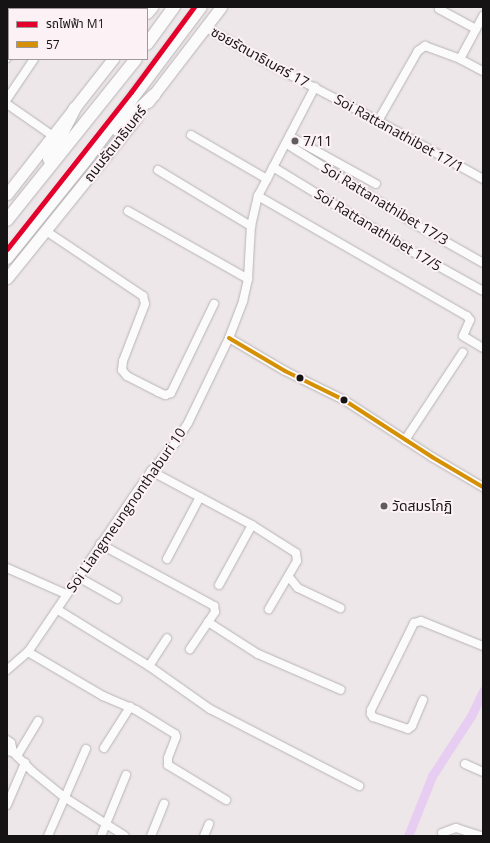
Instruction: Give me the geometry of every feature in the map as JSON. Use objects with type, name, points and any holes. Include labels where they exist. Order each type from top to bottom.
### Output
[{"type":"main road","points":[[148,43],[174,7]]},
{"type":"main road","name":"ถนนรัตนาธิเบศร์","points":[[7,258],[90,156],[201,7]]},
{"type":"main road","name":"ถนนรัตนาธิเบศร์","points":[[7,278],[154,95],[221,7]]},
{"type":"main road","points":[[7,194],[112,60]]},
{"type":"main road","points":[[7,220],[135,60]]},
{"type":"main road","points":[[90,156],[154,95]]},
{"type":"main road","points":[[37,182],[75,108]]},
{"type":"street","points":[[439,9],[476,29]]},
{"type":"street","points":[[460,59],[483,16]]},
{"type":"street","name":"ซอยรัตนาธิเบศร์ 17","points":[[205,27],[271,65],[315,87]]},
{"type":"street","points":[[378,121],[418,51],[425,46],[430,46],[483,71]]},
{"type":"street","points":[[7,99],[33,60]]},
{"type":"street","name":"Soi Rattanathibet 17/1","points":[[315,87],[483,179]]},
{"type":"street","name":"Soi Liangmeungnonthaburi 10","points":[[7,670],[28,652],[58,610],[66,594],[151,471],[183,431],[229,338],[243,302],[248,279],[251,226],[258,196],[289,140],[315,87]]},
{"type":"street","points":[[7,104],[53,136]]},
{"type":"street","points":[[191,135],[267,179]]},
{"type":"street","points":[[289,140],[376,184]]},
{"type":"street","name":"Soi Rattanathibet 17/3","points":[[289,140],[418,226],[483,263]]},
{"type":"street","name":"Soi Rattanathibet 17/5","points":[[273,167],[404,247],[483,291]]},
{"type":"street","points":[[158,170],[251,226]]},
{"type":"street","points":[[258,196],[467,316],[470,320],[463,336],[483,348]]},
{"type":"street","points":[[128,211],[248,279]]},
{"type":"street","points":[[46,231],[143,296],[145,304],[123,361],[122,370],[127,376],[158,392],[165,395],[171,393],[214,304]]},
{"type":"street","points":[[229,338],[285,370],[344,400],[405,440],[483,487]]},
{"type":"street","points":[[405,440],[463,352]]},
{"type":"street","points":[[151,471],[252,525],[297,555],[297,561],[289,577],[269,609]]},
{"type":"street","points":[[166,558],[200,497]]},
{"type":"street","points":[[219,586],[252,525]]},
{"type":"street","points":[[100,544],[214,606],[215,612],[190,649]]},
{"type":"street","points":[[7,568],[66,594]]},
{"type":"street","points":[[78,577],[117,600]]},
{"type":"street","points":[[289,577],[298,588],[340,608]]},
{"type":"street","points":[[58,610],[148,666],[210,709],[359,786]]},
{"type":"street","points":[[423,700],[412,726],[408,729],[373,717],[371,714],[371,710],[414,623],[421,621],[483,646]]},
{"type":"street","points":[[208,622],[258,654],[341,690]]},
{"type":"street","points":[[148,666],[167,638]]},
{"type":"street","points":[[28,652],[103,696],[130,707],[175,734],[176,737],[168,758],[168,765],[226,800]]},
{"type":"street","points":[[104,748],[130,707]]},
{"type":"street","points":[[12,753],[38,721]]},
{"type":"street","points":[[7,740],[11,743],[12,753],[64,797],[107,823],[125,836]]},
{"type":"street","points":[[48,836],[86,749]]},
{"type":"street","points":[[7,805],[24,763]]},
{"type":"street","points":[[465,764],[483,772]]},
{"type":"street","points":[[101,836],[126,775]]},
{"type":"street","points":[[151,836],[164,803]]},
{"type":"street","points":[[204,836],[209,824]]},
{"type":"street","points":[[442,833],[456,828],[481,836]]},
{"type":"waterway","points":[[408,836],[432,776],[471,716],[483,691]]},
{"type":"metro line","name":"M1","points":[[7,249],[131,92],[194,7]]},
{"type":"transit line","name":"57","points":[[229,338],[285,371],[344,400],[432,457],[483,487]]},
{"type":"place","name":"7/11","points":[[295,141]]},
{"type":"place","name":"วัดสมรโกฏิ","points":[[384,506]]}]
